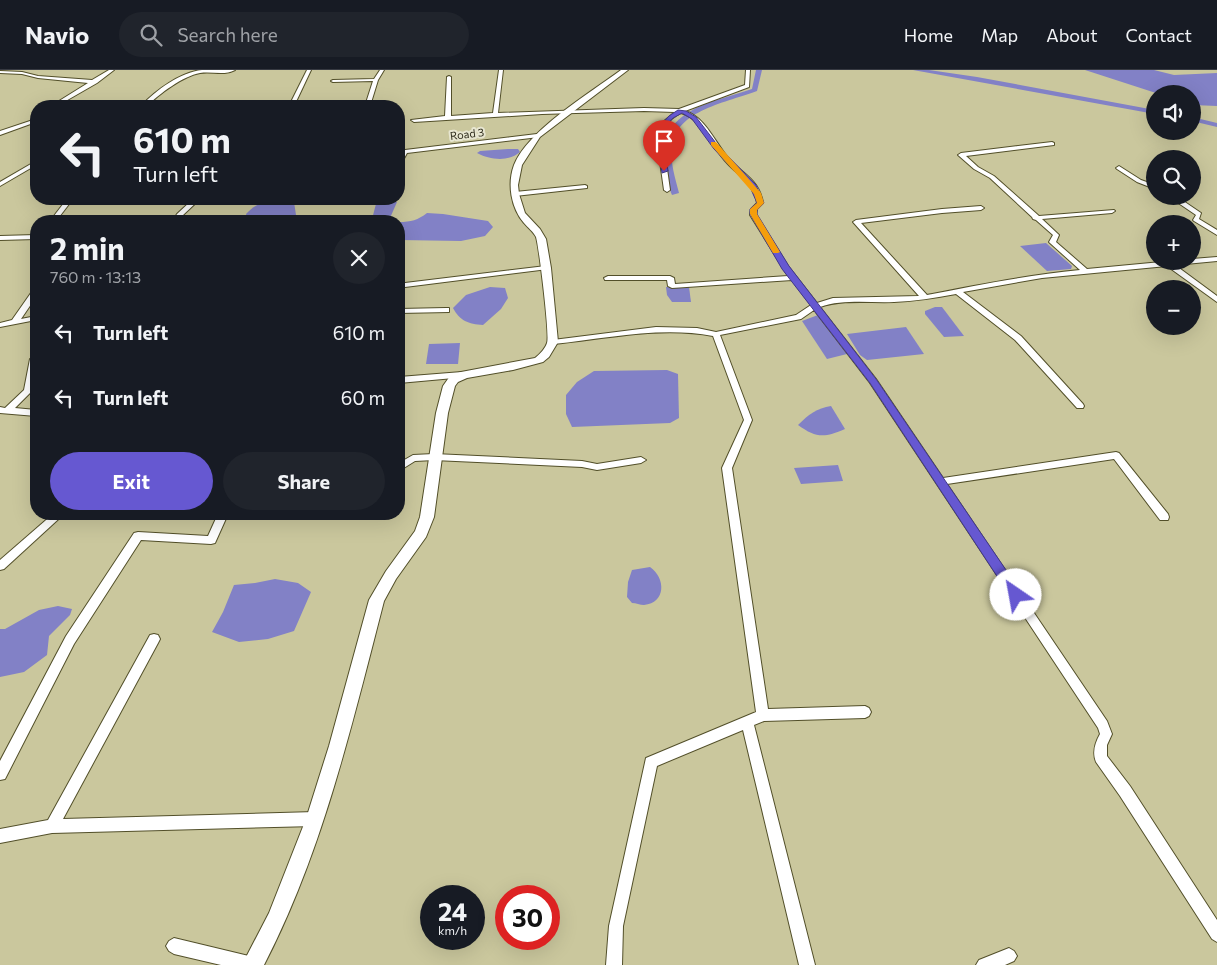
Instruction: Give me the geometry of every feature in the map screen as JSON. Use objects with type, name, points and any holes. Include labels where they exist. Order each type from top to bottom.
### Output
[{"type":"street","points":[[64,100],[112,70]]},
{"type":"street","points":[[151,100],[161,91],[197,72],[228,72],[234,70]]},
{"type":"street","points":[[294,100],[309,70]]},
{"type":"street","points":[[370,100],[376,80],[382,70]]},
{"type":"street","points":[[495,114],[502,70]]},
{"type":"street","points":[[405,380],[465,375],[513,367],[539,360],[546,355],[553,342],[546,268],[540,238],[537,231],[521,213],[515,194],[514,185],[518,165],[537,136],[625,70]]},
{"type":"street","points":[[667,190],[659,130],[671,117],[747,86],[748,70]]},
{"type":"street","points":[[0,72],[95,82]]},
{"type":"street","points":[[38,77],[49,72]]},
{"type":"street","points":[[448,117],[450,73]]},
{"type":"street","points":[[333,82],[376,80]]},
{"type":"street","points":[[414,120],[570,111],[650,110],[682,112],[692,116],[716,148],[758,193],[760,203],[754,209],[753,214],[794,278],[873,381],[1103,725],[1106,734],[1101,745],[1100,758],[1125,791],[1217,934]]},
{"type":"street","points":[[0,133],[30,121]]},
{"type":"street","name":"Road 3","points":[[405,151],[537,136]]},
{"type":"street","points":[[1052,144],[961,155],[976,168],[994,179],[1056,235],[1052,242],[1086,272]]},
{"type":"street","points":[[0,184],[30,166]]},
{"type":"street","points":[[1119,168],[1146,183]]},
{"type":"street","points":[[515,194],[585,188]]},
{"type":"street","points":[[179,215],[190,205]]},
{"type":"street","points":[[1185,205],[1199,214],[1196,220],[1217,234]]},
{"type":"street","points":[[925,298],[856,222],[981,208]]},
{"type":"street","points":[[1036,218],[1112,210]]},
{"type":"street","points":[[0,238],[30,237]]},
{"type":"street","points":[[1201,261],[1217,259]]},
{"type":"street","points":[[553,342],[590,339],[630,331],[703,331],[716,334],[798,317],[816,306],[840,299],[892,300],[925,298],[1042,276],[1146,266]]},
{"type":"street","points":[[405,285],[546,268]]},
{"type":"street","points":[[1177,270],[1217,300]]},
{"type":"street","points":[[608,278],[670,278],[672,286],[794,278]]},
{"type":"street","points":[[956,291],[1018,338],[1080,406]]},
{"type":"street","points":[[15,322],[30,301]]},
{"type":"street","points":[[405,311],[446,310]]},
{"type":"street","points":[[0,325],[30,319]]},
{"type":"street","points":[[716,334],[748,420],[726,468],[763,715]]},
{"type":"street","points":[[174,946],[253,965],[277,919],[315,818],[338,746],[377,600],[420,533],[427,517],[434,457],[446,393],[454,379],[465,375]]},
{"type":"street","points":[[4,411],[28,391],[30,379]]},
{"type":"street","points":[[4,411],[30,413]]},
{"type":"street","points":[[941,482],[1116,455],[1164,517]]},
{"type":"street","points":[[405,464],[413,458],[434,457],[582,464],[597,467],[641,460]]},
{"type":"street","points":[[0,566],[52,520]]},
{"type":"street","points":[[0,774],[70,640],[138,536],[211,540],[220,520]]},
{"type":"street","points":[[52,826],[154,639]]},
{"type":"street","points":[[614,965],[616,926],[651,762],[763,715],[865,712]]},
{"type":"street","points":[[747,722],[807,965]]},
{"type":"street","points":[[0,836],[52,826],[315,818]]},
{"type":"street","points":[[984,965],[1009,956]]},
{"type":"shaded area","points":[[1085,70],[1154,70],[1174,75],[1217,73],[1217,106],[1201,105],[1201,85],[1146,85],[1146,90]]},
{"type":"shaded area","points":[[518,149],[520,152],[505,159],[488,157],[477,153],[480,151]]},
{"type":"shaded area","points":[[294,205],[296,215],[246,215],[256,206]]},
{"type":"shaded area","points":[[376,205],[396,205],[391,215],[373,215]]},
{"type":"shaded area","points":[[427,213],[443,214],[488,221],[493,227],[485,236],[461,241],[405,240],[405,222]]},
{"type":"shaded area","points":[[1046,243],[1072,266],[1071,269],[1047,271],[1020,246]]},
{"type":"shaded area","points":[[490,287],[505,288],[508,298],[501,309],[483,325],[469,323],[462,319],[453,308],[466,295]]},
{"type":"shaded area","points":[[666,287],[689,287],[691,302],[672,302],[667,295]]},
{"type":"shaded area","points":[[935,307],[942,307],[964,336],[944,337],[925,314],[925,311]]},
{"type":"shaded area","points":[[818,315],[847,354],[827,359],[802,321]]},
{"type":"shaded area","points":[[906,327],[924,354],[867,360],[860,355],[847,334]]},
{"type":"shaded area","points":[[460,343],[458,364],[426,364],[429,344]]},
{"type":"shaded area","points":[[667,370],[678,374],[679,418],[670,423],[572,427],[566,414],[566,395],[577,382],[594,371]]},
{"type":"shaded area","points":[[831,406],[845,429],[831,434],[820,435],[798,425],[813,412]]},
{"type":"shaded area","points":[[838,465],[843,481],[801,484],[794,468]]},
{"type":"shaded area","points":[[650,567],[659,577],[661,583],[660,595],[656,600],[644,605],[632,603],[627,597],[628,582],[632,570]]},
{"type":"shaded area","points":[[275,579],[298,583],[311,592],[294,631],[268,639],[239,642],[212,632],[234,585]]},
{"type":"shaded area","points":[[58,606],[72,609],[70,615],[49,636],[47,655],[24,672],[0,677],[0,629],[5,629],[39,610]]},
{"type":"waterway","points":[[675,193],[668,158],[668,147],[674,127],[693,112],[755,90],[759,70]]},
{"type":"waterway","points":[[916,70],[977,79],[1146,110]]},
{"type":"waterway","points":[[1201,121],[1217,125]]},
{"type":"slow traffic","points":[[713,144],[758,193],[760,203],[754,209],[753,214],[776,252]]},
{"type":"route","points":[[664,171],[659,130],[671,117],[680,111],[684,112],[694,118],[716,148],[758,193],[760,203],[754,209],[753,214],[785,267],[873,381],[1016,595]]}]
